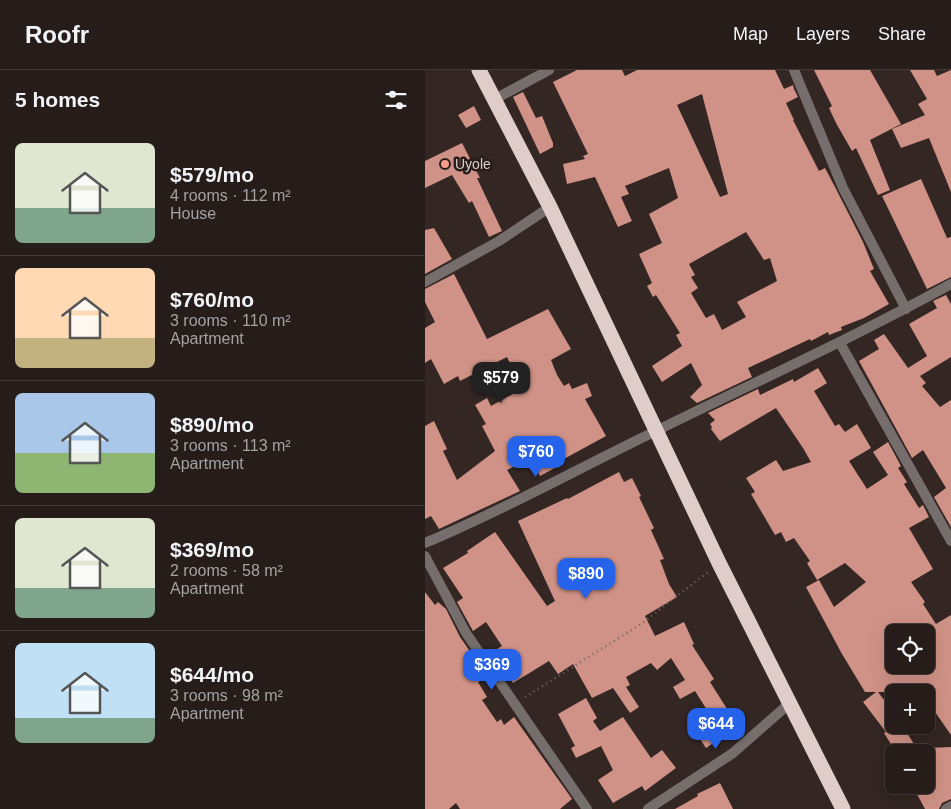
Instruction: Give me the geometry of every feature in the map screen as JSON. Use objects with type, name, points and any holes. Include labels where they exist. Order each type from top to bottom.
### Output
[{"type":"highway","points":[[479,70],[550,207],[719,563],[791,702],[843,809]]},
{"type":"street","points":[[493,100],[549,70]]},
{"type":"street","points":[[794,70],[843,188],[906,309]]},
{"type":"street","points":[[425,282],[499,241],[550,207]]},
{"type":"street","points":[[425,543],[509,505],[656,431],[840,343],[951,284]]},
{"type":"street","points":[[840,343],[951,541]]},
{"type":"street","points":[[425,556],[467,633],[587,809]]},
{"type":"street","points":[[648,809],[733,753],[791,702]]},
{"type":"street","points":[[945,809],[951,806]]},
{"type":"path","points":[[515,703],[641,624],[719,563]]},
{"type":"building","points":[[577,70],[622,70],[625,76],[637,70],[775,70],[784,89],[793,85],[798,97],[786,103],[793,120],[819,171],[825,168],[835,187],[863,242],[874,269],[870,271],[889,304],[864,318],[841,327],[842,330],[829,335],[828,332],[811,341],[810,339],[748,368],[752,377],[697,403],[690,397],[702,385],[691,363],[662,382],[652,366],[682,346],[676,335],[680,333],[656,295],[653,297],[647,286],[652,283],[639,254],[662,243],[649,214],[678,198],[669,168],[625,186],[629,194],[621,197],[632,221],[618,227],[595,177],[567,184],[563,164],[585,159],[583,156],[588,154],[553,82]],"holes":[[[702,94],[728,194],[720,197],[677,105]],[[746,232],[764,260],[770,258],[777,281],[737,302],[746,317],[722,330],[714,314],[706,318],[691,293],[698,288],[691,277],[695,275],[689,264]]]},
{"type":"building","points":[[814,70],[870,70],[901,124],[870,140],[890,190],[878,195],[856,148],[852,151],[836,123],[829,108],[832,106]]},
{"type":"building","points":[[910,70],[934,70],[937,76],[951,70],[951,192],[929,138],[901,148],[892,129],[925,115],[918,104],[927,99]]},
{"type":"building","points":[[523,92],[536,118],[542,116],[553,143],[553,147],[540,154],[513,97]]},
{"type":"building","points":[[474,106],[481,120],[466,128],[458,115]]},
{"type":"building","points":[[462,143],[480,178],[477,178],[502,231],[489,237],[472,201],[469,203],[452,175],[425,188],[425,161]]},
{"type":"building","points":[[921,179],[947,238],[951,237],[951,277],[927,289],[882,196]]},
{"type":"building","points":[[434,228],[452,259],[425,274],[425,230]]},
{"type":"building","points":[[454,274],[487,339],[548,309],[571,349],[551,360],[557,375],[564,386],[569,383],[572,389],[587,383],[592,396],[585,399],[606,436],[562,460],[564,463],[540,476],[530,458],[507,470],[520,491],[439,529],[431,516],[425,519],[425,426],[434,421],[447,449],[443,451],[457,480],[495,451],[482,426],[486,424],[475,405],[487,398],[491,406],[522,389],[507,357],[460,381],[458,376],[444,384],[431,359],[425,363],[425,328],[435,322],[425,302],[425,289]]},
{"type":"building","points":[[946,295],[951,304],[951,357],[920,376],[926,383],[922,386],[940,407],[951,400],[951,527],[934,497],[946,488],[923,450],[912,458],[859,361],[879,349],[874,340],[884,334],[908,368],[927,356],[909,324],[937,308],[933,301]]},
{"type":"building","points":[[818,368],[827,383],[814,391],[835,426],[839,424],[845,432],[857,424],[871,448],[849,461],[867,489],[888,475],[873,452],[888,442],[901,466],[898,468],[907,482],[904,484],[919,508],[923,505],[929,517],[909,528],[933,569],[911,582],[925,602],[923,604],[936,624],[951,615],[951,735],[935,712],[935,684],[885,684],[885,692],[878,692],[885,701],[885,731],[863,702],[876,692],[865,692],[806,587],[819,580],[834,607],[866,582],[845,563],[817,580],[807,563],[810,561],[794,538],[786,542],[781,532],[775,535],[751,494],[755,492],[746,478],[776,460],[783,471],[811,462],[776,408],[720,441],[711,429],[710,424],[715,420],[708,413],[758,389],[760,395],[793,379],[794,382]]},
{"type":"building","points":[[619,472],[624,482],[632,478],[641,496],[639,497],[654,528],[651,530],[664,559],[660,560],[669,584],[677,597],[645,616],[655,636],[684,622],[694,644],[692,645],[714,679],[710,682],[729,712],[733,710],[741,724],[706,748],[694,730],[712,718],[695,691],[680,699],[673,687],[685,680],[671,658],[657,670],[651,663],[626,677],[630,685],[626,687],[639,707],[630,713],[613,688],[592,698],[573,664],[558,674],[549,661],[513,683],[503,668],[500,670],[489,654],[502,646],[486,622],[473,631],[457,602],[463,598],[443,568],[468,553],[467,551],[495,532],[547,606],[555,601],[518,521],[568,499]]},
{"type":"building","points":[[425,592],[435,605],[438,602],[446,609],[460,637],[488,677],[478,682],[487,697],[482,700],[497,722],[501,719],[504,725],[514,717],[572,799],[560,809],[460,809],[456,803],[449,809],[425,809]]},
{"type":"building","points":[[586,698],[597,718],[593,721],[600,731],[623,717],[651,758],[662,750],[676,768],[645,791],[642,786],[613,803],[598,780],[613,770],[601,746],[576,758],[571,748],[575,746],[558,714]]},
{"type":"building","points":[[884,733],[908,734],[914,744],[891,744]]},
{"type":"building","points":[[951,747],[951,799],[942,803],[939,809],[925,809],[917,794],[935,794],[935,748]]},
{"type":"building","points":[[720,783],[733,809],[675,809],[698,796],[697,794]]},
{"type":"place","name":"Uyole","points":[[445,164]]}]
